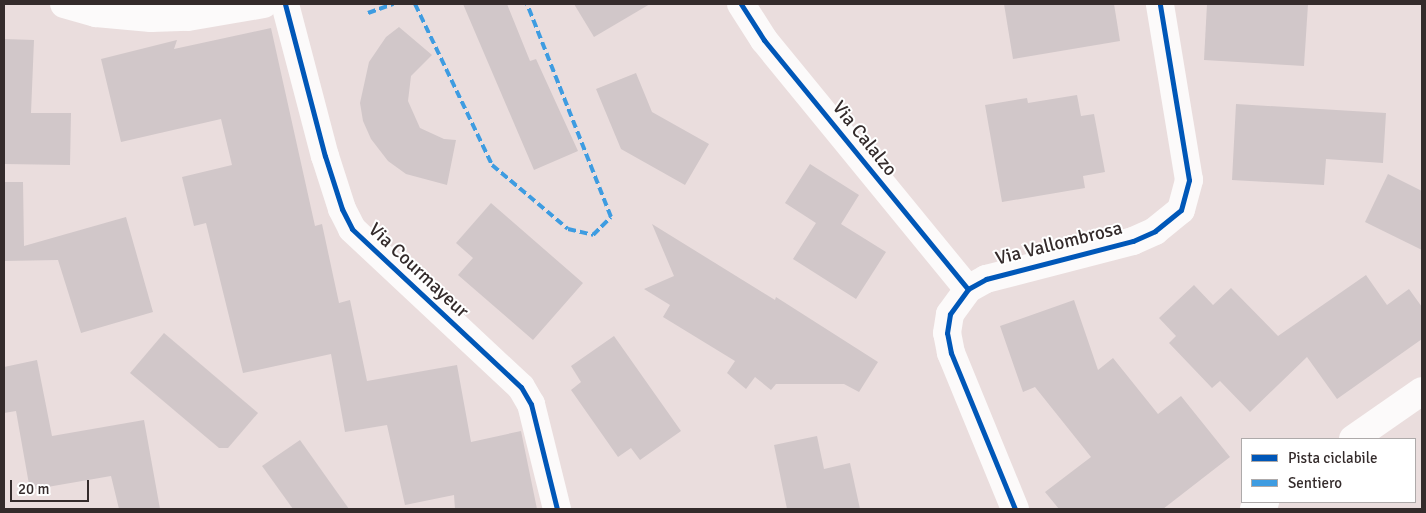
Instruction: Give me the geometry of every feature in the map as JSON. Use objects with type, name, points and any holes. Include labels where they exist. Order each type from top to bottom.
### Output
[{"type":"street","points":[[64,4],[96,13],[151,18],[188,17],[264,4]]},
{"type":"street","name":"Via Courmayeur","points":[[285,4],[325,156],[342,209],[352,229],[521,387],[531,404],[557,509]]},
{"type":"street","name":"Via Calalzo","points":[[741,4],[764,40],[968,289]]},
{"type":"street","name":"Via Vallombrosa","points":[[1015,509],[948,343],[950,314],[968,289],[994,276],[1145,236],[1169,222],[1181,210],[1189,180],[1160,4]]},
{"type":"street","points":[[1354,438],[1422,391]]},
{"type":"building","points":[[463,4],[507,4],[530,61],[536,59],[578,151],[534,170]]},
{"type":"building","points":[[574,4],[650,4],[594,37]]},
{"type":"building","points":[[1004,4],[1114,4],[1120,41],[1013,59]]},
{"type":"building","points":[[1207,4],[1308,4],[1304,66],[1204,60]]},
{"type":"building","points":[[399,27],[432,55],[411,76],[408,101],[420,128],[444,139],[456,140],[447,185],[406,174],[388,161],[371,139],[363,121],[360,103],[369,62],[386,37]]},
{"type":"building","points":[[271,28],[315,226],[322,224],[339,303],[350,300],[367,381],[457,365],[471,442],[521,431],[537,509],[455,509],[454,495],[405,505],[387,425],[345,432],[331,354],[243,373],[206,223],[194,226],[182,177],[232,165],[221,119],[121,142],[101,59],[177,40],[174,49]]},
{"type":"building","points":[[4,39],[34,40],[31,113],[71,113],[70,165],[4,164]]},
{"type":"building","points":[[636,73],[652,112],[709,144],[685,185],[621,149],[596,89]]},
{"type":"building","points":[[1077,95],[1081,116],[1094,114],[1105,172],[1083,176],[1085,188],[1002,202],[985,105],[1027,98],[1028,103]]},
{"type":"building","points":[[1236,104],[1386,113],[1383,163],[1326,159],[1324,185],[1232,180]]},
{"type":"building","points":[[810,164],[859,195],[841,224],[886,252],[856,299],[793,259],[816,223],[785,203]]},
{"type":"building","points":[[1388,174],[1422,191],[1422,250],[1365,222]]},
{"type":"building","points":[[4,182],[23,182],[24,246],[126,217],[153,312],[81,333],[58,260],[4,261]]},
{"type":"building","points":[[491,203],[583,283],[533,340],[458,275],[473,258],[456,243]]},
{"type":"building","points":[[652,224],[775,300],[776,297],[878,362],[859,392],[844,384],[776,384],[771,390],[755,377],[746,389],[727,373],[735,361],[663,317],[670,305],[644,289],[674,276]]},
{"type":"building","points":[[1366,275],[1387,305],[1409,289],[1422,307],[1422,339],[1337,399],[1307,357],[1250,412],[1220,381],[1212,388],[1169,343],[1176,336],[1159,318],[1194,285],[1213,305],[1231,288],[1278,336]]},
{"type":"building","points":[[1074,300],[1098,370],[1113,358],[1158,414],[1181,396],[1230,457],[1163,509],[1059,509],[1045,492],[1091,457],[1035,387],[1023,392],[1000,326]]},
{"type":"building","points":[[164,333],[258,413],[228,448],[219,448],[130,373]]},
{"type":"building","points":[[614,336],[681,431],[640,460],[631,448],[618,457],[571,390],[581,382],[571,366]]},
{"type":"building","points":[[37,360],[52,436],[144,420],[160,509],[119,509],[111,476],[30,490],[16,411],[4,413],[4,367]]},
{"type":"building","points":[[817,436],[824,469],[850,463],[860,509],[787,509],[774,445]]},
{"type":"building","points":[[300,440],[349,509],[293,509],[262,466]]},
{"type":"marked path","points":[[368,13],[393,4]]},
{"type":"marked path","points":[[415,4],[492,165],[568,229],[593,235],[611,217],[527,4]]},
{"type":"cycle path","points":[[285,4],[325,156],[342,209],[352,229],[521,387],[531,404],[557,509]]},
{"type":"cycle path","points":[[741,4],[764,40],[968,289]]},
{"type":"cycle path","points":[[1015,509],[951,353],[947,333],[950,314],[968,289],[986,279],[1133,241],[1155,231],[1181,210],[1189,180],[1160,4]]}]
